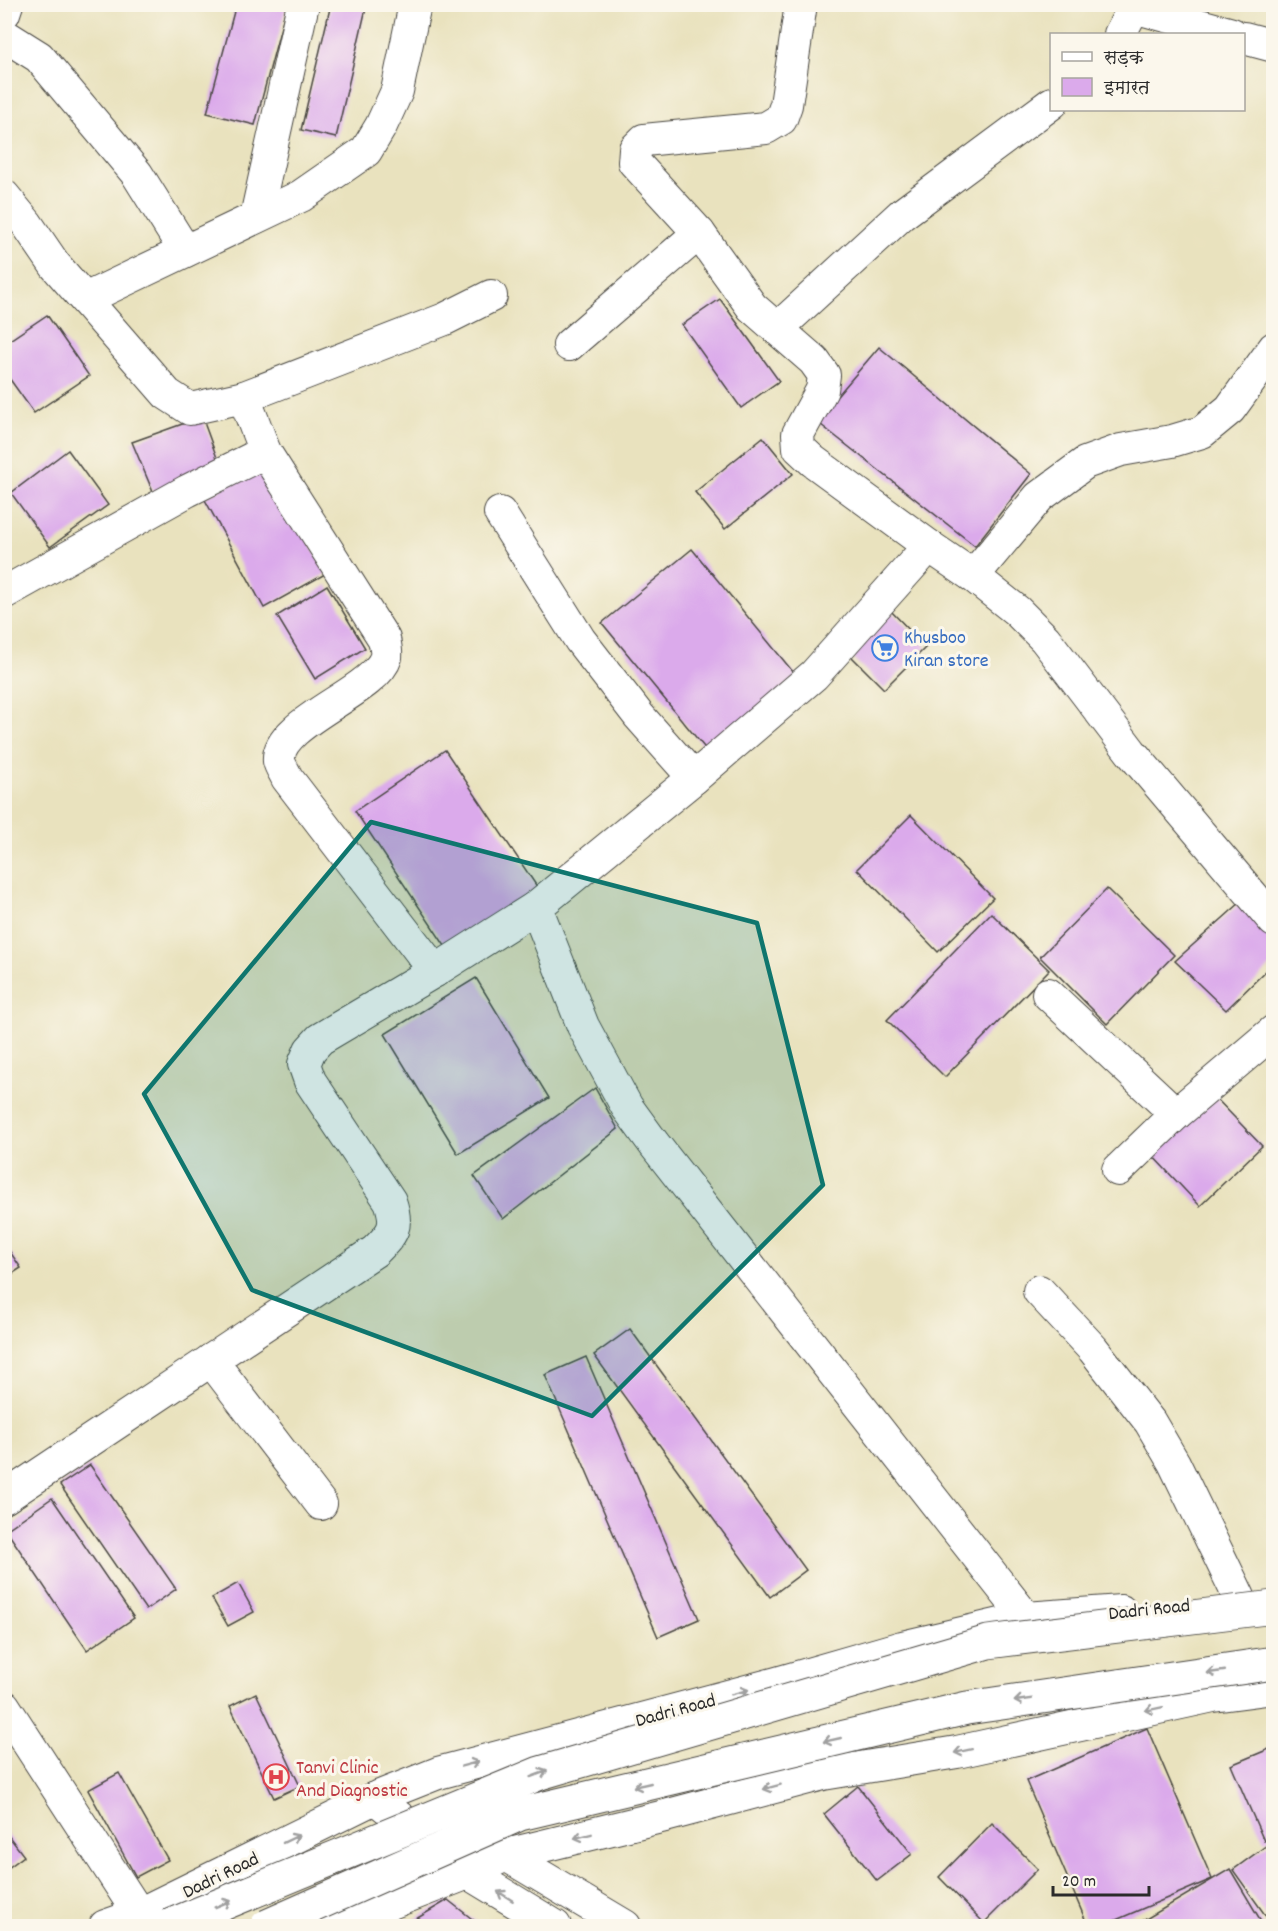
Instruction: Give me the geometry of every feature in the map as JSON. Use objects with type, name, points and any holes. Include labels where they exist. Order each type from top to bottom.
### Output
[{"type":"main road","points":[[169,1926],[540,1773],[988,1642],[1274,1606]]},
{"type":"main road","points":[[267,1926],[520,1814],[967,1708],[1274,1663]]},
{"type":"street","points":[[4,13],[7,4]]},
{"type":"street","points":[[256,217],[303,4]]},
{"type":"street","points":[[85,299],[301,196],[366,151],[381,126],[397,91],[415,4]]},
{"type":"street","points":[[801,4],[786,105],[781,119],[766,128],[644,140],[635,148],[634,162],[699,233],[752,307],[814,360],[824,375],[822,390],[798,434],[799,448],[1017,611],[1045,639],[1131,752],[1274,921]]},
{"type":"street","points":[[1120,33],[1134,6],[1228,33]]},
{"type":"street","points":[[4,35],[39,57],[137,174],[185,251]]},
{"type":"street","points":[[1245,38],[1274,46]]},
{"type":"street","points":[[777,329],[901,215],[1050,104]]},
{"type":"street","points":[[4,196],[27,224],[55,265],[167,394],[190,409],[244,397],[445,319],[491,296]]},
{"type":"street","points":[[569,345],[699,233]]},
{"type":"street","points":[[973,576],[1040,496],[1085,463],[1121,450],[1172,441],[1203,432],[1230,409],[1274,348]]},
{"type":"street","points":[[244,397],[265,452],[384,639],[386,656],[376,672],[295,730],[282,746],[279,761],[287,778],[435,971]]},
{"type":"street","points":[[4,593],[187,490],[265,452]]},
{"type":"street","points":[[500,513],[580,640],[639,716],[694,778]]},
{"type":"street","points":[[4,1498],[375,1251],[391,1234],[396,1218],[390,1201],[310,1081],[304,1064],[310,1050],[320,1039],[536,908],[694,778],[814,675],[929,546]]},
{"type":"street","points":[[536,908],[583,1026],[627,1107],[1026,1618]]},
{"type":"street","points":[[1048,994],[1176,1114]]},
{"type":"street","points":[[1118,1170],[1176,1114],[1274,1031]]},
{"type":"street","points":[[1039,1291],[1093,1349],[1150,1422],[1174,1463],[1239,1596]]},
{"type":"street","points":[[212,1360],[321,1504]]},
{"type":"street","name":"Dadri Road","points":[[105,1926],[139,1914],[375,1798],[438,1773],[777,1683],[902,1647],[1026,1618],[1156,1608],[1274,1592]]},
{"type":"street","points":[[332,1926],[468,1873],[506,1855],[823,1774],[957,1752],[1213,1696],[1274,1688]]},
{"type":"street","points":[[4,1706],[139,1914]]},
{"type":"street","points":[[438,1773],[506,1855],[625,1926]]},
{"type":"street","points":[[375,1798],[468,1873],[555,1926]]},
{"type":"highlighted area","points":[[371,822],[757,923],[823,1185],[592,1416],[252,1290],[144,1094]]},
{"type":"building","points":[[236,4],[287,4],[255,125],[207,113]]},
{"type":"building","points":[[331,4],[367,4],[336,138],[301,130]]},
{"type":"building","points":[[720,299],[779,381],[741,408],[682,325]]},
{"type":"building","points":[[47,315],[89,376],[34,413],[4,371],[4,344]]},
{"type":"building","points":[[879,347],[1031,474],[975,546],[816,421]]},
{"type":"building","points":[[202,417],[220,466],[153,492],[132,442]]},
{"type":"building","points":[[763,437],[793,474],[725,529],[695,492]]},
{"type":"building","points":[[68,450],[108,505],[50,547],[11,493]]},
{"type":"building","points":[[265,463],[327,573],[264,608],[204,498]]},
{"type":"building","points":[[692,549],[803,684],[713,758],[602,623]]},
{"type":"building","points":[[327,585],[365,648],[315,679],[277,616]]},
{"type":"building","name":"Khusboo Kiran store","points":[[887,607],[926,647],[884,689],[844,649]]},
{"type":"building","points":[[445,750],[544,897],[453,958],[355,811]]},
{"type":"building","points":[[911,815],[993,898],[938,952],[857,869]]},
{"type":"building","points":[[1107,889],[1174,955],[1107,1024],[1040,957]]},
{"type":"building","points":[[1241,902],[1274,941],[1274,963],[1226,1010],[1175,961]]},
{"type":"building","points":[[991,913],[1049,970],[945,1077],[887,1020]]},
{"type":"building","points":[[476,978],[549,1098],[458,1154],[385,1034]]},
{"type":"building","points":[[595,1088],[618,1129],[503,1219],[474,1176]]},
{"type":"building","points":[[1211,1093],[1262,1146],[1200,1206],[1149,1152]]},
{"type":"building","points":[[4,1243],[21,1268],[4,1279]]},
{"type":"building","points":[[630,1329],[806,1570],[770,1597],[594,1355]]},
{"type":"building","points":[[586,1357],[699,1619],[658,1637],[545,1375]]},
{"type":"building","points":[[90,1465],[176,1589],[146,1610],[60,1485]]},
{"type":"building","points":[[52,1498],[134,1618],[87,1650],[6,1530]]},
{"type":"building","points":[[238,1583],[254,1612],[228,1626],[212,1598]]},
{"type":"building","points":[[256,1693],[300,1786],[274,1798],[230,1706]]},
{"type":"building","points":[[1147,1728],[1212,1879],[1102,1926],[1088,1926],[1026,1781]]},
{"type":"building","points":[[1274,1747],[1274,1838],[1264,1841],[1231,1765]]},
{"type":"building","points":[[119,1773],[168,1860],[136,1877],[88,1790]]},
{"type":"building","points":[[858,1786],[912,1854],[877,1881],[824,1814]]},
{"type":"building","points":[[992,1823],[1038,1869],[984,1923],[939,1877]]},
{"type":"building","points":[[4,1830],[24,1856],[4,1871]]},
{"type":"building","points":[[1274,1840],[1274,1926],[1273,1926],[1233,1870]]},
{"type":"building","points":[[1230,1869],[1264,1926],[1134,1926]]},
{"type":"building","points":[[448,1900],[481,1926],[404,1926]]},
{"type":"place","name":"Khusboo Kiran store","points":[[885,648]]},
{"type":"place","name":"Tanvi Clinic And Diagnostic","points":[[276,1777]]}]
